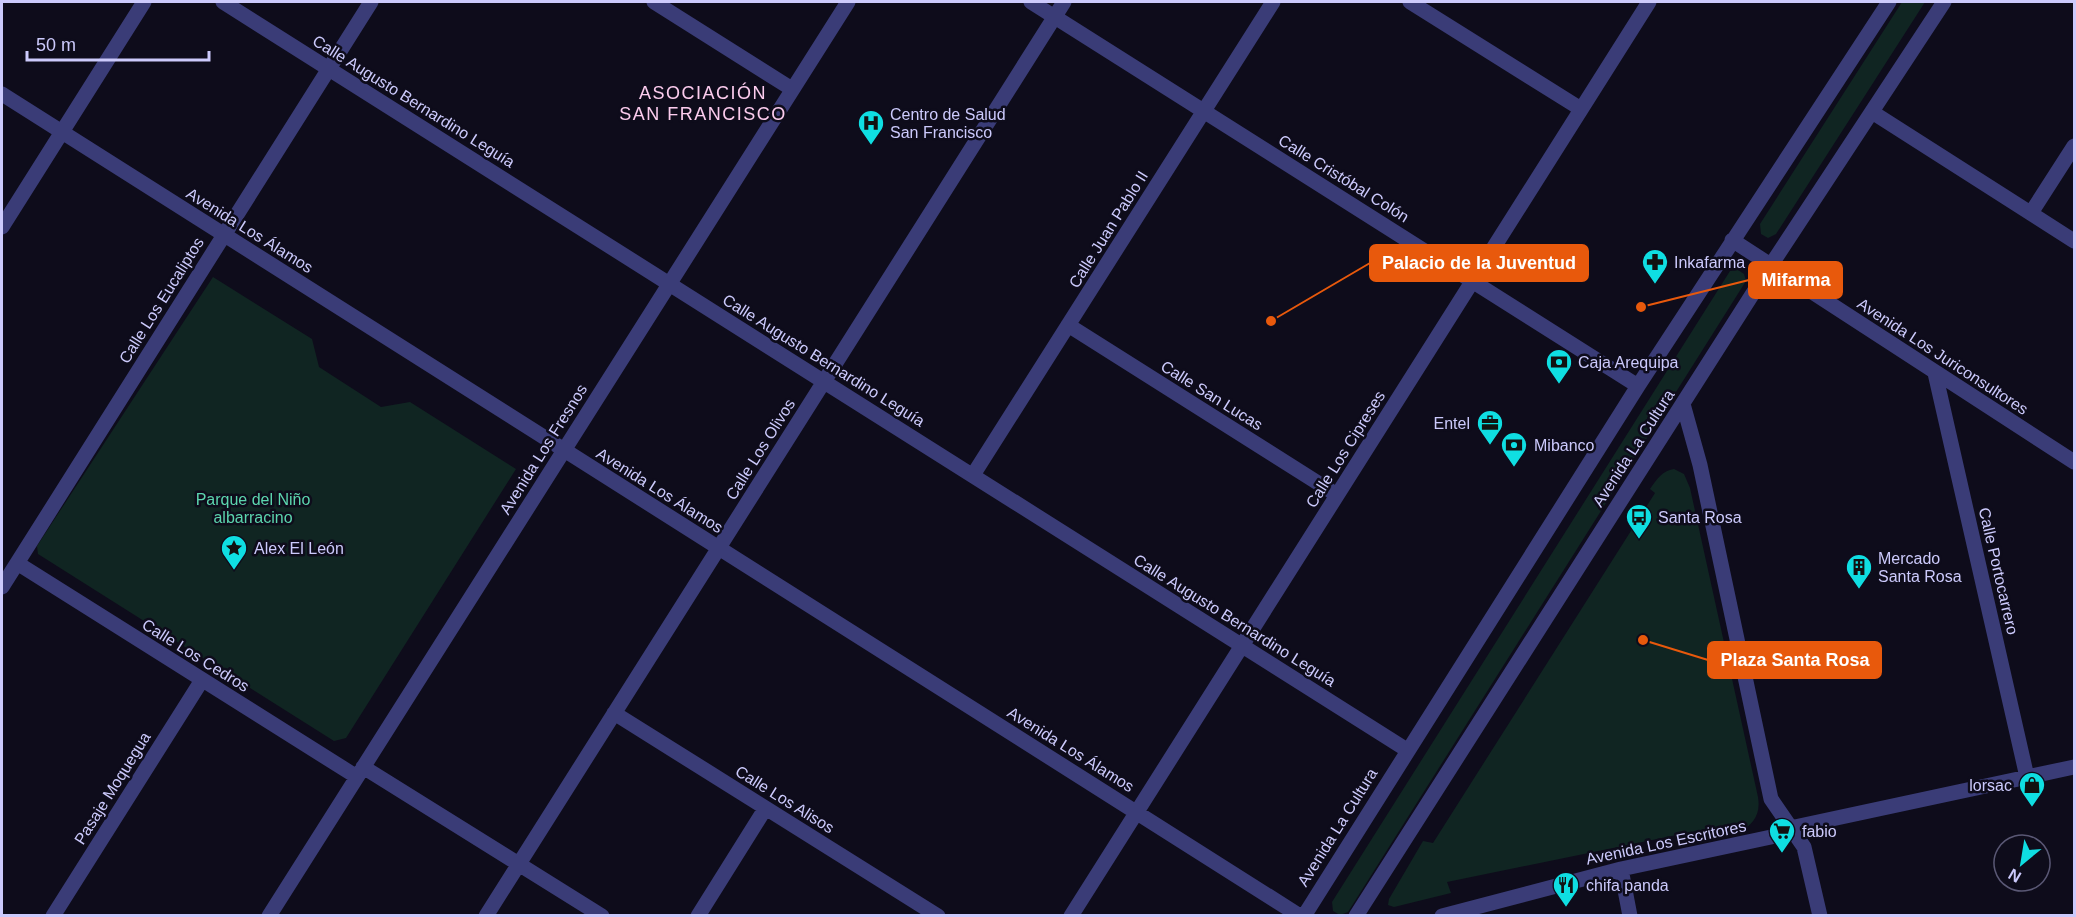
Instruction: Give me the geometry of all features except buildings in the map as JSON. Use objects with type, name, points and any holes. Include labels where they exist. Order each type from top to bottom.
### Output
[{"type":"street","points":[[2,227],[144,2]]},
{"type":"street","name":"Calle Augusto Bernardino Leguía","points":[[223,2],[1407,750]]},
{"type":"street","name":"Calle Los Eucaliptos","points":[[4,580],[17,563],[371,2]]},
{"type":"street","points":[[654,2],[792,89]]},
{"type":"street","name":"Avenida Los Fresnos","points":[[269,915],[848,2]]},
{"type":"street","name":"Calle Cristóbal Colón","points":[[1030,2],[1638,386]]},
{"type":"street","name":"Calle Los Olivos","points":[[486,915],[1064,2]]},
{"type":"street","name":"Calle Juan Pablo II","points":[[973,476],[1273,2]]},
{"type":"street","points":[[1410,2],[1427,6],[1581,110]]},
{"type":"street","name":"Calle Los Cipreses","points":[[1071,915],[1649,2]]},
{"type":"street","name":"Avenida La Cultura","points":[[1356,915],[1771,265],[1944,2]]},
{"type":"street","name":"Avenida La Cultura","points":[[1302,915],[1883,4]]},
{"type":"street","name":"Avenida Los Álamos","points":[[2,94],[1302,915]]},
{"type":"street","points":[[1872,112],[2074,241]]},
{"type":"street","points":[[2031,213],[2074,146]]},
{"type":"street","name":"Avenida Los Juriconsultores","points":[[1732,240],[2074,462]]},
{"type":"street","name":"Calle San Lucas","points":[[1068,325],[1337,495]]},
{"type":"street","name":"Calle Portocarrero","points":[[1935,373],[2026,777]]},
{"type":"street","points":[[1683,404],[1700,465],[1772,799],[1804,847],[1820,915]]},
{"type":"street","name":"Calle Los Cedros","points":[[17,563],[201,680],[519,863],[602,915]]},
{"type":"street","name":"Pasaje Moquegua","points":[[53,915],[201,680]]},
{"type":"street","name":"Calle Los Alisos","points":[[614,713],[938,915]]},
{"type":"street","name":"Avenida Los Escritores","points":[[1442,915],[1621,869],[1771,837],[1790,828],[2074,767]]},
{"type":"street","points":[[698,915],[765,809]]},
{"type":"street","points":[[1621,869],[1630,915]]},
{"type":"green space","points":[[1902,2],[1925,2],[1776,234],[1768,238],[1761,234],[1760,224]]},
{"type":"green space","points":[[1738,270],[1744,274],[1746,281],[1348,912],[1340,915],[1333,911],[1332,902],[1730,271]]},
{"type":"green space","name":"Parque del Niño albarracino","points":[[213,277],[312,339],[319,367],[381,407],[410,402],[516,469],[346,738],[334,741],[38,554],[37,546]]},
{"type":"green space","points":[[1674,469],[1684,474],[1690,488],[1758,797],[1759,803],[1755,819],[1738,833],[1735,823],[1447,882],[1451,893],[1394,907],[1388,905],[1389,899],[1423,841],[1433,843],[1655,493],[1650,489],[1663,474]]},
{"type":"place","name":"Centro de Salud San Francisco","points":[[871,146]]},
{"type":"place","name":"Inkafarma","points":[[1655,285]]},
{"type":"place","name":"Mifarma","points":[[1641,307]]},
{"type":"place","name":"Palacio de la Juventud","points":[[1271,321]]},
{"type":"place","name":"Caja Arequipa","points":[[1559,385]]},
{"type":"place","name":"Entel","points":[[1490,446]]},
{"type":"place","name":"Mibanco","points":[[1514,468]]},
{"type":"place","name":"Santa Rosa","points":[[1639,540]]},
{"type":"place","name":"Alex El León","points":[[234,571]]},
{"type":"place","name":"Mercado Santa Rosa","points":[[1859,590]]},
{"type":"place","name":"Plaza Santa Rosa","points":[[1643,640]]},
{"type":"place","name":"lorsac","points":[[2032,808]]},
{"type":"place","name":"fabio","points":[[1782,854]]},
{"type":"place","name":"chifa panda","points":[[1566,908]]},
{"type":"district","name":"ASOCIACIÓN SAN FRANCISCO","points":[[703,103]]}]
